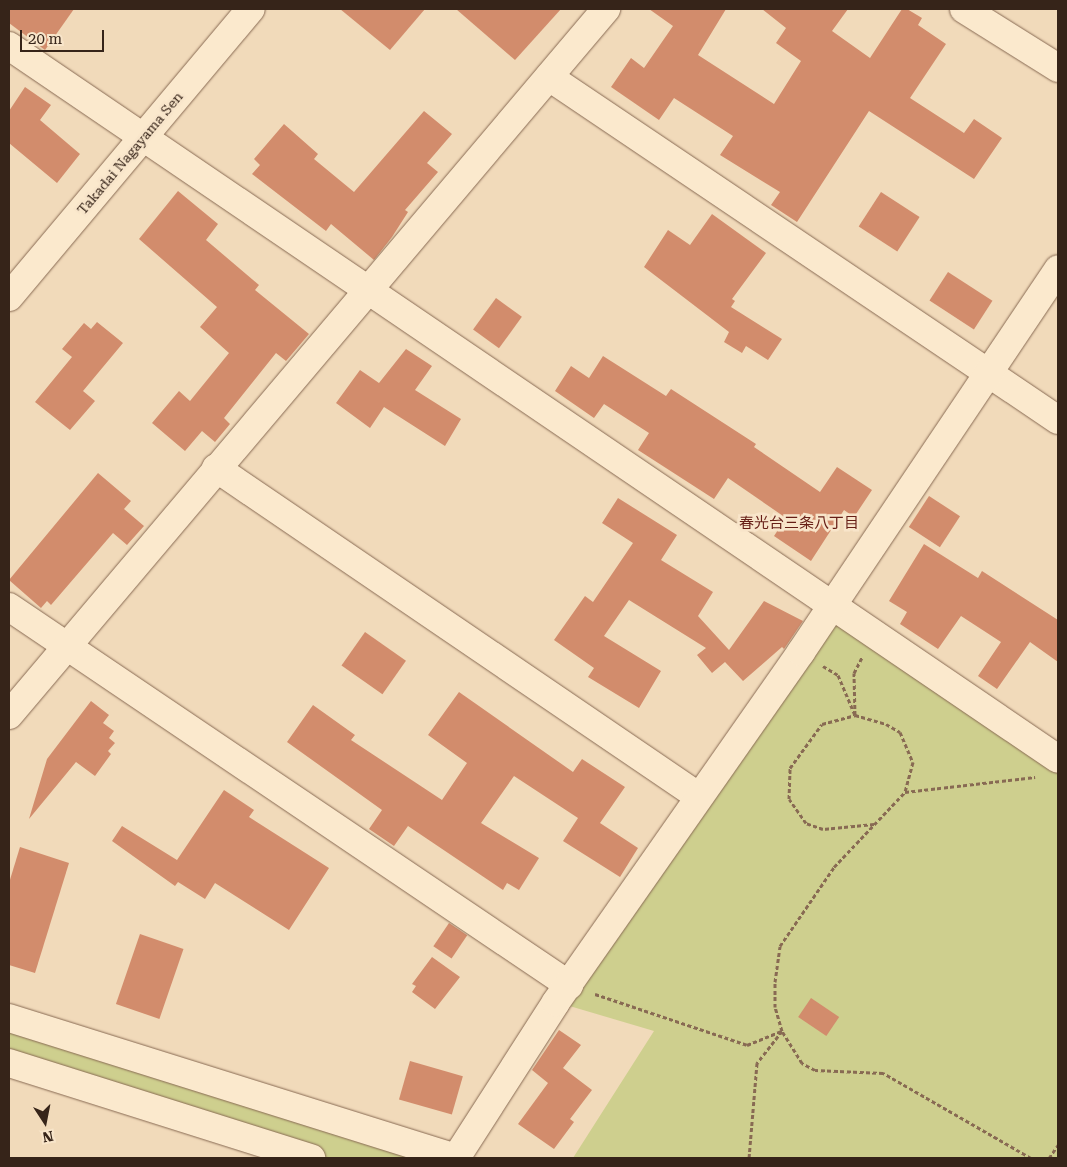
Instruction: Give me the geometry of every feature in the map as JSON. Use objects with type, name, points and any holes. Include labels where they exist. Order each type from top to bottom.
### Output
[{"type":"street","name":"Takadai Nagayama Sen","points":[[9,297],[251,9]]},
{"type":"street","points":[[9,715],[606,9]]},
{"type":"street","points":[[964,9],[1058,68]]},
{"type":"street","points":[[9,46],[368,292],[875,632],[1058,758]]},
{"type":"street","points":[[549,77],[1058,420]]},
{"type":"street","points":[[9,1018],[455,1158],[568,985],[698,796],[801,652],[1058,269]]},
{"type":"street","points":[[216,468],[698,796]]},
{"type":"street","points":[[9,607],[568,985]]},
{"type":"street","points":[[9,1063],[312,1158]]},
{"type":"path","points":[[855,715],[854,673],[875,632]]},
{"type":"path","points":[[801,652],[838,675],[855,715]]},
{"type":"path","points":[[874,824],[823,829],[806,823],[789,799],[790,768],[822,724],[855,715],[886,724],[900,732],[912,762],[905,792],[834,867],[780,946],[776,961],[776,1007],[782,1031],[802,1063],[815,1070],[883,1073],[1031,1158]]},
{"type":"path","points":[[905,792],[1039,777]]},
{"type":"path","points":[[568,985],[747,1045],[782,1031]]},
{"type":"path","points":[[749,1158],[757,1063],[782,1031]]},
{"type":"path","points":[[1049,1158],[1058,1145]]},
{"type":"green space","points":[[833,604],[1058,759],[1058,1158],[573,1158],[654,1031],[556,1002]]},
{"type":"green space","points":[[9,1030],[407,1158],[310,1158],[9,1063]]},
{"type":"building","points":[[9,9],[74,9],[45,50],[9,23]]},
{"type":"building","points":[[340,9],[425,9],[390,50]]},
{"type":"building","points":[[456,9],[561,9],[515,60]]},
{"type":"building","points":[[649,9],[726,9],[698,55],[774,104],[801,61],[776,43],[786,28],[762,9],[848,9],[832,31],[870,58],[902,9],[907,9],[922,18],[918,25],[946,44],[910,98],[964,133],[974,119],[1002,138],[974,179],[869,111],[797,222],[771,205],[780,192],[720,155],[733,136],[674,98],[659,120],[611,87],[631,58],[644,68],[673,26]]},
{"type":"building","points":[[25,87],[51,105],[40,120],[80,154],[57,183],[9,143],[9,111]]},
{"type":"building","points":[[424,111],[452,134],[427,163],[438,172],[405,210],[408,212],[374,260],[331,224],[326,231],[252,174],[260,165],[254,159],[284,124],[318,154],[314,159],[354,192]]},
{"type":"building","points":[[178,191],[218,224],[206,240],[259,285],[255,290],[309,334],[286,361],[276,353],[224,418],[230,424],[215,442],[202,431],[185,451],[152,423],[179,391],[190,401],[229,353],[200,327],[217,307],[139,239]]},
{"type":"building","points":[[881,192],[920,217],[897,251],[859,226]]},
{"type":"building","points":[[712,214],[766,253],[732,299],[735,301],[731,307],[782,339],[768,360],[746,346],[742,353],[724,342],[729,332],[644,267],[668,230],[690,245]]},
{"type":"building","points":[[948,272],[992,301],[974,329],[929,301]]},
{"type":"building","points":[[496,298],[522,317],[499,348],[473,330]]},
{"type":"building","points":[[97,322],[123,343],[83,391],[95,401],[70,430],[35,402],[72,357],[62,349],[84,323],[91,329]]},
{"type":"building","points":[[406,349],[432,366],[415,390],[461,419],[445,446],[384,407],[370,428],[336,403],[360,370],[379,383]]},
{"type":"building","points":[[603,356],[666,396],[671,389],[756,444],[754,447],[820,492],[837,467],[872,490],[854,517],[844,510],[811,561],[774,536],[786,518],[728,478],[714,499],[638,450],[649,433],[604,404],[594,418],[555,391],[571,366],[589,378]]},
{"type":"building","points":[[98,473],[131,501],[124,509],[144,526],[127,545],[113,533],[51,605],[47,601],[41,608],[9,580]]},
{"type":"building","points":[[929,496],[960,516],[940,547],[909,527]]},
{"type":"building","points":[[618,498],[677,535],[661,560],[713,592],[698,616],[729,650],[764,601],[803,621],[784,649],[782,647],[743,681],[725,662],[712,673],[697,655],[706,648],[629,600],[604,636],[661,671],[639,708],[588,677],[594,668],[554,640],[585,596],[593,602],[633,543],[602,523]]},
{"type":"building","points":[[924,544],[978,578],[982,571],[1058,620],[1058,662],[1030,642],[997,689],[978,676],[1001,642],[961,616],[938,649],[900,624],[907,612],[889,601]]},
{"type":"building","points":[[365,632],[406,661],[382,694],[341,666]]},
{"type":"building","points":[[459,692],[573,772],[582,759],[625,787],[600,823],[638,848],[620,877],[563,841],[578,818],[514,776],[481,823],[539,858],[519,890],[507,883],[503,890],[408,826],[394,846],[369,829],[382,810],[287,742],[313,705],[355,735],[351,740],[442,800],[467,763],[428,735]]},
{"type":"building","points":[[91,701],[109,715],[103,723],[114,731],[109,738],[115,743],[108,751],[111,754],[95,776],[76,762],[29,819],[47,759]]},
{"type":"building","points":[[224,790],[254,810],[249,817],[329,868],[289,930],[215,883],[205,899],[178,882],[175,886],[112,841],[122,826],[177,860]]},
{"type":"building","points":[[20,847],[69,863],[35,973],[9,965],[9,883]]},
{"type":"building","points":[[449,923],[467,935],[452,959],[433,946]]},
{"type":"building","points":[[140,934],[183,949],[159,1019],[116,1004]]},
{"type":"building","points":[[432,957],[460,977],[435,1009],[412,992],[416,986],[412,984]]},
{"type":"building","points":[[811,998],[839,1017],[826,1036],[798,1017]]},
{"type":"building","points":[[559,1030],[581,1045],[563,1068],[592,1090],[570,1119],[574,1122],[554,1149],[518,1124],[548,1083],[532,1070]]},
{"type":"building","points":[[410,1061],[463,1076],[452,1115],[399,1099]]},
{"type":"district","name":"春光台三条八丁目","points":[[799,524]]}]
